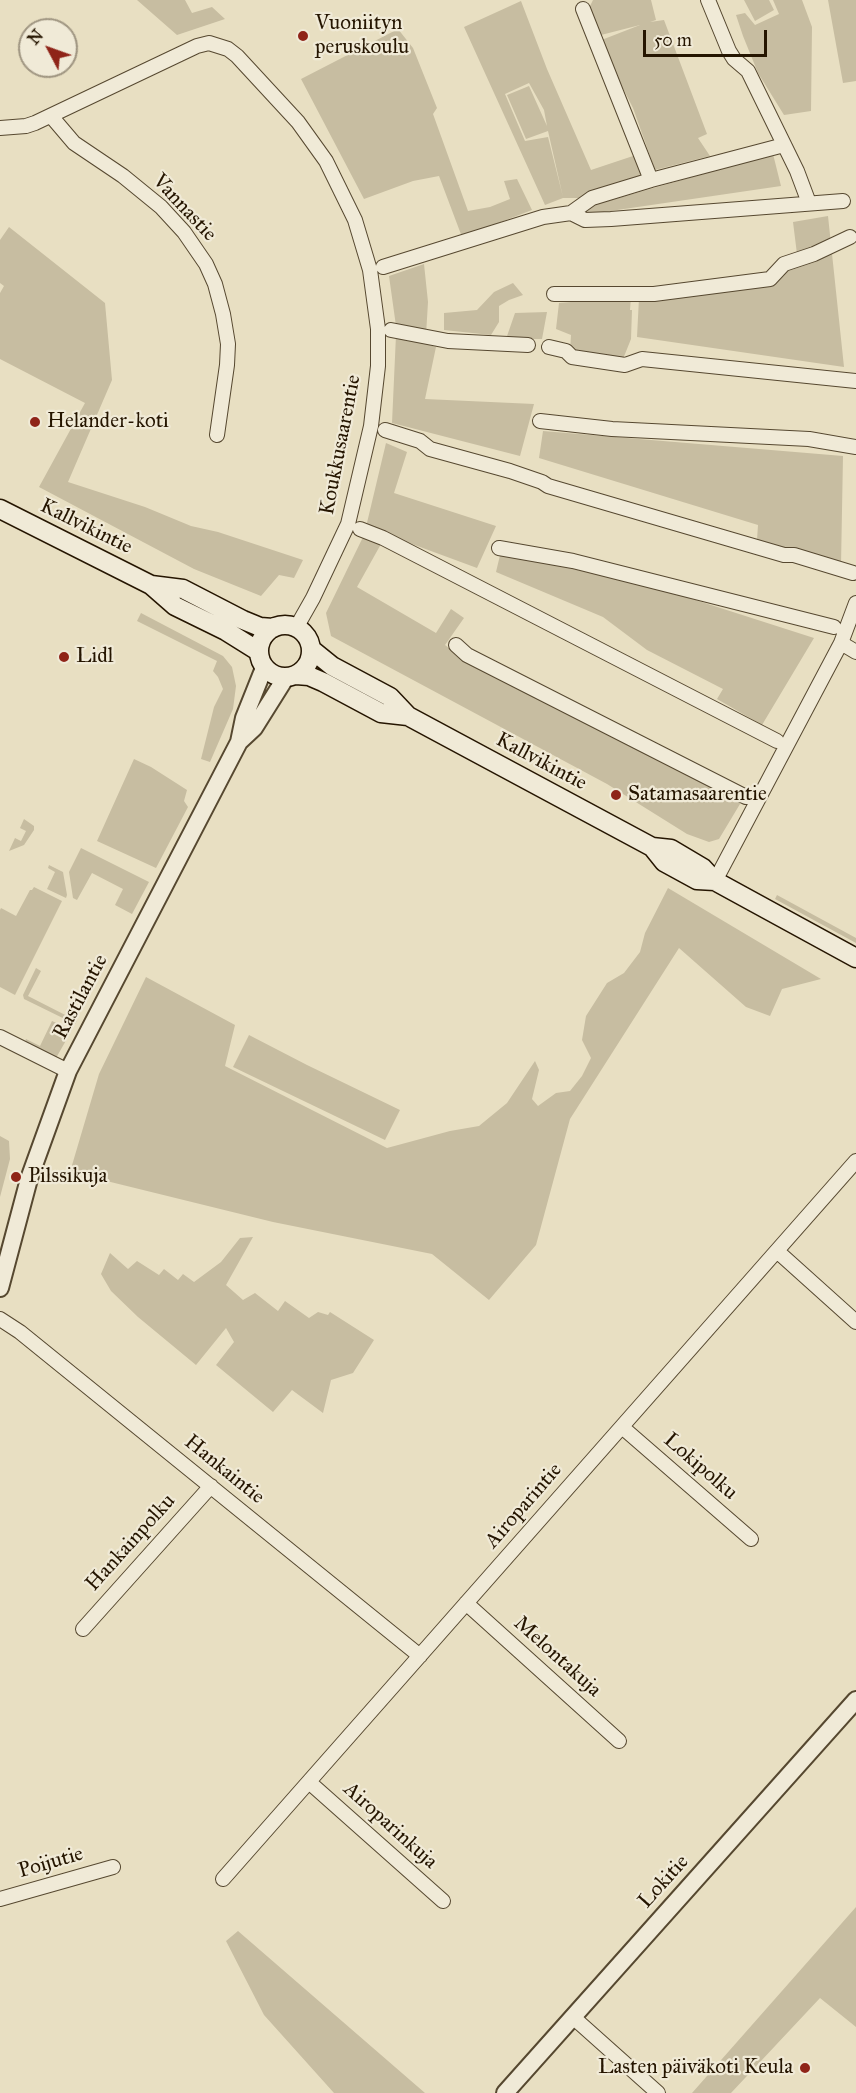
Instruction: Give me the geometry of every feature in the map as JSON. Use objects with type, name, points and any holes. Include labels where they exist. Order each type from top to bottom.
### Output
[{"type":"main road","name":"Kallvikintie","points":[[0,509],[152,585],[175,606],[226,631],[261,660]]},
{"type":"main road","name":"Kallvikintie","points":[[152,585],[183,589],[243,621],[260,627],[273,628]]},
{"type":"main road","points":[[286,625],[296,628],[306,636],[311,650],[307,664],[291,676],[276,676],[261,660],[262,638],[273,628],[286,625]]},
{"type":"main road","name":"Kallvikintie","points":[[311,650],[332,666],[390,698],[408,716],[652,847],[671,849],[703,868],[715,881],[856,958]]},
{"type":"main road","name":"Kallvikintie","points":[[291,676],[309,676],[381,713],[408,716]]},
{"type":"street","points":[[708,0],[729,51],[734,59],[748,71],[797,171],[809,203]]},
{"type":"street","points":[[582,9],[651,180]]},
{"type":"street","name":"Koukkusaarentie","points":[[0,128],[26,126],[51,116],[197,46],[209,44],[228,49],[237,56],[298,122],[326,161],[344,195],[362,239],[376,297],[378,366],[375,399],[348,524],[296,628]]},
{"type":"street","name":"Vannastie","points":[[51,116],[74,142],[123,176],[161,207],[184,232],[206,264],[218,294],[228,344],[216,435]]},
{"type":"street","points":[[383,267],[543,217],[571,213],[592,198],[651,180],[784,145]]},
{"type":"street","points":[[571,213],[585,220],[611,219],[843,201]]},
{"type":"street","points":[[554,294],[654,294],[770,279],[784,264],[850,237]]},
{"type":"street","points":[[391,330],[448,340],[528,345]]},
{"type":"street","points":[[549,347],[566,351],[572,357],[625,365],[642,359],[856,381]]},
{"type":"street","points":[[540,421],[612,429],[809,440],[856,447]]},
{"type":"street","points":[[385,430],[420,441],[430,449],[542,482],[548,486],[784,555],[794,555],[854,573]]},
{"type":"street","points":[[360,529],[383,538],[777,741]]},
{"type":"street","points":[[499,548],[573,561],[834,627]]},
{"type":"street","points":[[715,881],[841,644],[856,603]]},
{"type":"street","points":[[841,644],[856,652]]},
{"type":"street","points":[[456,645],[467,655],[746,797]]},
{"type":"street","name":"Rastilantie","points":[[0,1288],[29,1179],[68,1071],[239,742],[261,660]]},
{"type":"street","name":"Rastilantie","points":[[239,742],[254,728],[291,676]]},
{"type":"street","points":[[0,1037],[68,1071]]},
{"type":"street","name":"Airoparintie","points":[[223,1879],[856,1161]]},
{"type":"street","points":[[777,1251],[856,1322]]},
{"type":"street","name":"Hankaintie","points":[[0,1319],[20,1332],[420,1656]]},
{"type":"street","name":"Lokipolku","points":[[622,1426],[751,1539]]},
{"type":"street","name":"Hankainpolku","points":[[83,1629],[211,1486]]},
{"type":"street","name":"Melontakuja","points":[[466,1603],[619,1741]]},
{"type":"street","name":"Lokitie","points":[[505,2093],[856,1700]]},
{"type":"street","name":"Airoparinkuja","points":[[309,1782],[443,1901]]},
{"type":"street","name":"Poijutie","points":[[0,1899],[113,1867]]},
{"type":"street","points":[[574,2018],[658,2093]]},
{"type":"shaded area","points":[[137,0],[185,0],[192,13],[212,7],[225,19],[177,35]]},
{"type":"shaded area","points":[[593,0],[651,0],[656,20],[650,22],[664,20],[707,134],[698,138],[710,156],[655,170],[633,108],[599,41],[640,25],[601,35],[587,12]]},
{"type":"shaded area","points":[[744,0],[769,0],[774,10],[755,21]]},
{"type":"shaded area","points":[[773,0],[802,0],[812,27],[811,111],[784,115],[758,73],[743,36],[736,15],[745,13],[755,25],[779,14]]},
{"type":"shaded area","points":[[828,0],[856,0],[856,81],[843,83]]},
{"type":"shaded area","points":[[521,1],[547,69],[591,170],[636,155],[643,177],[586,198],[563,198],[545,205],[464,27]],"holes":[[[529,83],[544,110],[547,126],[529,86],[507,95],[526,139],[548,131],[563,197],[548,137],[525,141],[505,94]]]},
{"type":"shaded area","points":[[398,29],[413,48],[437,108],[433,114],[468,211],[490,207],[510,199],[504,181],[517,179],[532,210],[462,237],[439,176],[413,181],[364,199],[301,79]]},
{"type":"shaded area","points":[[773,154],[781,186],[583,215],[587,207]]},
{"type":"shaded area","points":[[828,216],[844,367],[637,337],[639,298],[746,290],[779,281],[782,259],[797,254],[793,222]]},
{"type":"shaded area","points":[[9,227],[105,303],[112,380],[68,482],[145,507],[191,526],[218,532],[303,560],[294,578],[279,575],[261,596],[194,569],[39,487],[85,403],[0,359],[0,293],[4,286],[0,283],[0,240]]},
{"type":"shaded area","points":[[424,264],[428,302],[426,335],[396,326],[389,276]]},
{"type":"shaded area","points":[[513,283],[523,295],[499,306],[499,322],[491,335],[444,330],[444,313],[477,310],[494,292]]},
{"type":"shaded area","points":[[631,297],[631,339],[623,359],[570,352],[571,335],[556,329],[559,303]]},
{"type":"shaded area","points":[[547,312],[542,339],[506,339],[515,313]]},
{"type":"shaded area","points":[[396,335],[436,347],[425,399],[534,404],[520,456],[392,423]]},
{"type":"shaded area","points":[[543,431],[843,456],[841,565],[757,540],[758,525],[539,458]]},
{"type":"shaded area","points":[[386,443],[407,452],[394,493],[496,526],[477,568],[366,527]]},
{"type":"shaded area","points":[[364,535],[381,544],[357,587],[436,633],[451,609],[464,618],[445,645],[458,655],[743,799],[719,839],[709,842],[687,834],[607,784],[331,636],[326,613]]},
{"type":"shaded area","points":[[501,551],[683,596],[814,638],[762,725],[717,699],[723,689],[647,650],[603,617],[496,572]]},
{"type":"shaded area","points":[[141,613],[223,656],[232,667],[236,686],[233,709],[210,762],[201,759],[214,707],[223,689],[213,671],[217,661],[137,621]]},
{"type":"shaded area","points":[[134,759],[187,790],[184,801],[188,807],[156,868],[97,841]]},
{"type":"shaded area","points":[[24,819],[34,826],[34,830],[24,845],[9,851],[15,838],[21,841],[26,831],[20,828]]},
{"type":"shaded area","points":[[81,848],[149,882],[132,914],[115,905],[123,889],[92,873],[77,900],[73,898],[69,872]]},
{"type":"shaded area","points":[[49,865],[63,872],[66,898],[47,889],[55,872],[48,868]]},
{"type":"shaded area","points":[[34,887],[62,901],[15,995],[0,987],[0,910],[1,908],[16,916],[30,890]]},
{"type":"shaded area","points":[[668,888],[821,979],[782,989],[770,1016],[746,1007],[679,948],[570,1119],[536,1245],[489,1300],[432,1254],[273,1222],[70,1172],[99,1074],[146,977],[235,1025],[225,1066],[387,1148],[450,1131],[479,1126],[507,1103],[535,1061],[539,1070],[532,1099],[538,1106],[556,1093],[570,1091],[582,1076],[591,1058],[582,1040],[586,1016],[607,983],[624,973],[640,952],[645,933]]},
{"type":"shaded area","points":[[777,895],[856,938],[856,943],[775,899]]},
{"type":"shaded area","points":[[36,968],[41,971],[28,996],[77,1021],[75,1024],[24,999],[23,995]]},
{"type":"shaded area","points":[[52,1021],[72,1030],[56,1058],[25,1042],[26,1039],[40,1046]]},
{"type":"shaded area","points":[[249,1035],[400,1110],[385,1140],[233,1067]]},
{"type":"shaded area","points":[[0,1136],[9,1141],[10,1159],[0,1197]]},
{"type":"shaded area","points":[[253,1237],[226,1285],[243,1300],[255,1293],[278,1311],[285,1301],[309,1318],[318,1312],[328,1315],[330,1312],[374,1340],[353,1373],[331,1380],[323,1413],[292,1390],[273,1412],[216,1365],[234,1342],[226,1328],[196,1365],[138,1317],[111,1291],[101,1274],[110,1253],[128,1269],[137,1261],[159,1275],[164,1269],[178,1280],[183,1274],[194,1282],[221,1262],[240,1238]]},
{"type":"shaded area","points":[[856,1907],[856,2027],[820,1998],[731,2093],[692,2093]]},
{"type":"shaded area","points":[[238,1931],[425,2093],[334,2093],[264,2015],[226,1941]]},
{"type":"place","name":"Vuoniityn peruskoulu","points":[[303,36]]},
{"type":"place","name":"Helander-koti","points":[[35,422]]},
{"type":"place","name":"Lidl","points":[[64,657]]},
{"type":"place","name":"Satamasaarentie","points":[[616,795]]},
{"type":"place","name":"Pilssikuja","points":[[16,1177]]},
{"type":"place","name":"Lasten päiväkoti Keula","points":[[805,2068]]}]
